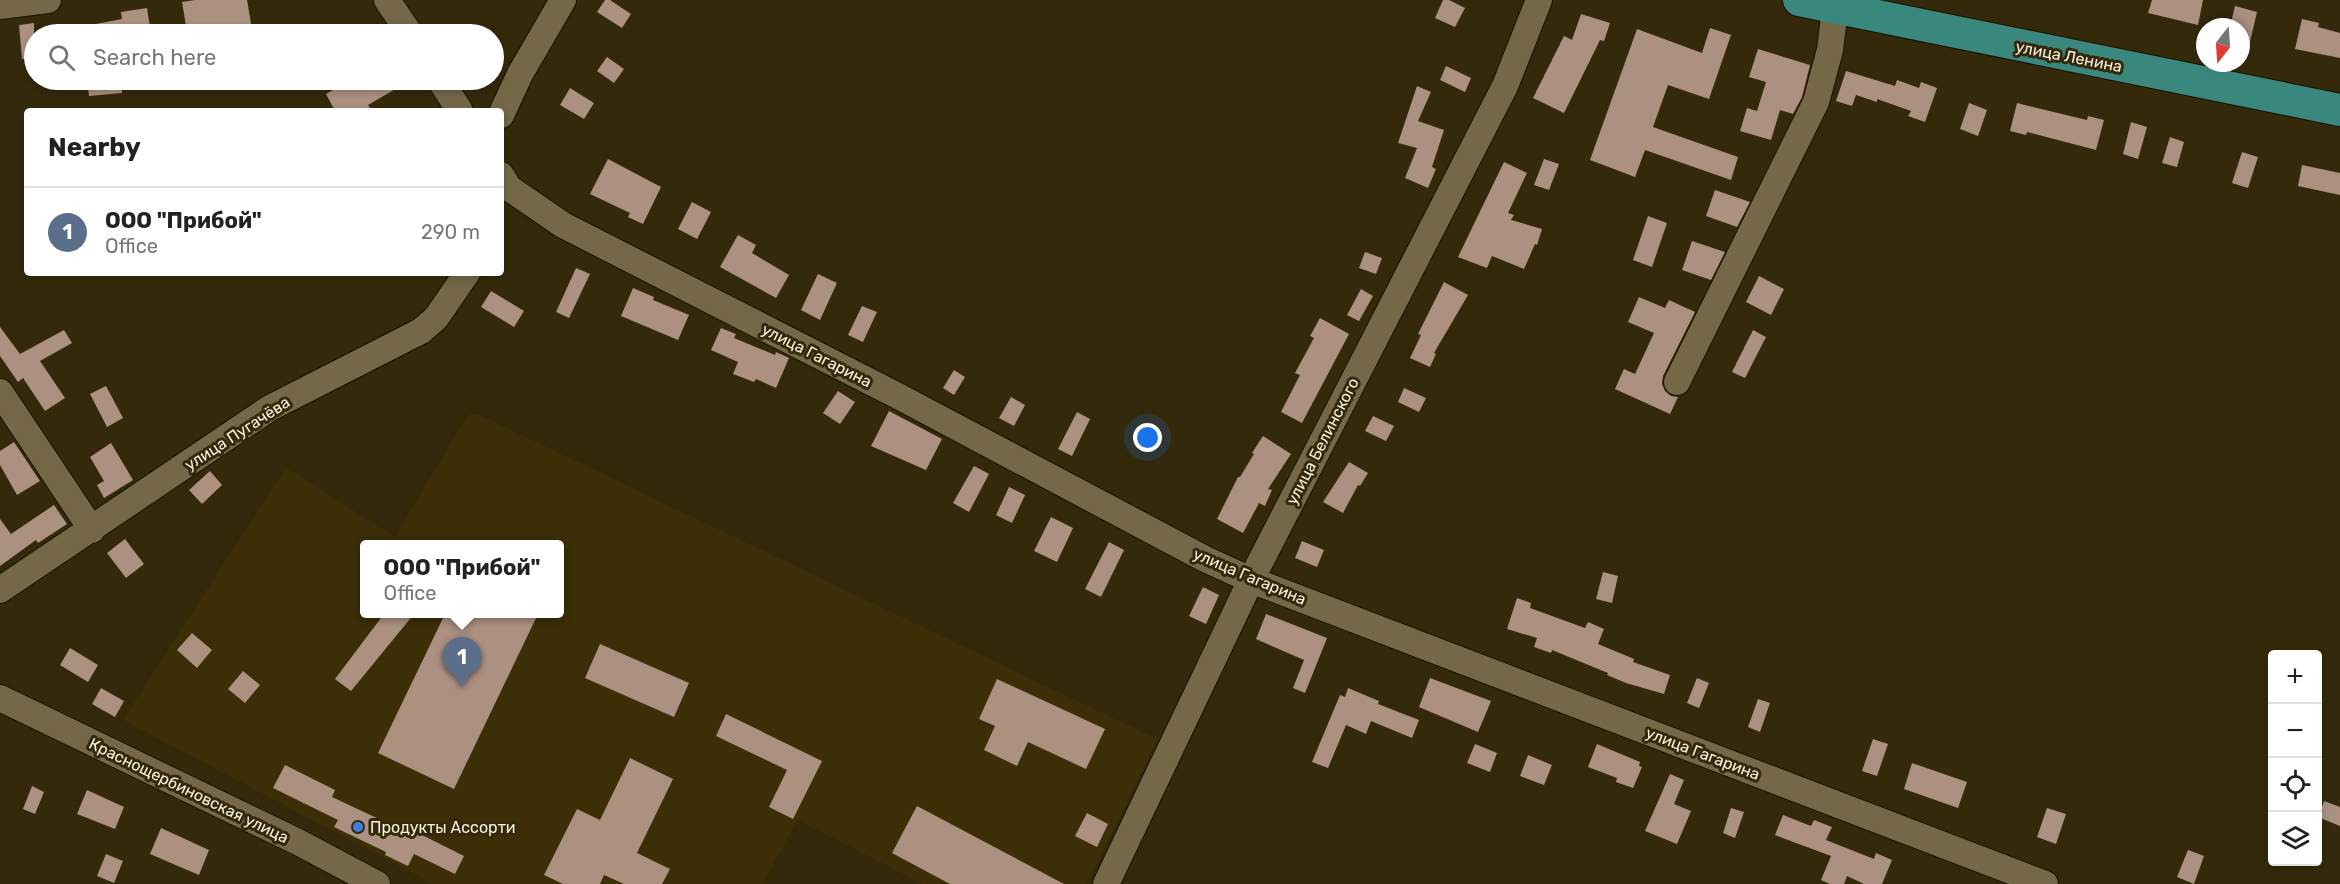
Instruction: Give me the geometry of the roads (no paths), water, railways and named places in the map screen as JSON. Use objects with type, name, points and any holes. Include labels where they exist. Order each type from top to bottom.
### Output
[{"type":"main road","name":"улица Ленина","points":[[1798,0],[2340,111]]},
{"type":"street","points":[[0,6],[48,0]]},
{"type":"street","points":[[387,0],[403,24]]},
{"type":"street","points":[[504,109],[520,74],[563,0]]},
{"type":"street","name":"улица Белинского","points":[[1106,884],[1251,579],[1505,86],[1539,0]]},
{"type":"street","points":[[1677,382],[1816,102],[1830,50],[1835,9]]},
{"type":"street","points":[[446,90],[458,108]]},
{"type":"street","name":"улица Гагарина","points":[[504,189],[563,225],[898,396],[1205,559],[1251,579],[2045,884]]},
{"type":"street","name":"улица Пугачёва","points":[[0,590],[270,408],[421,331],[436,318],[465,276]]},
{"type":"street","points":[[0,392],[92,530]]},
{"type":"street","name":"Краснощербиновская улица","points":[[0,698],[298,842],[377,884]]},
{"type":"place","name":"ООО \"Прибой\"","points":[[462,687]]},
{"type":"place","name":"Продукты Ассорти","points":[[358,827]]}]
